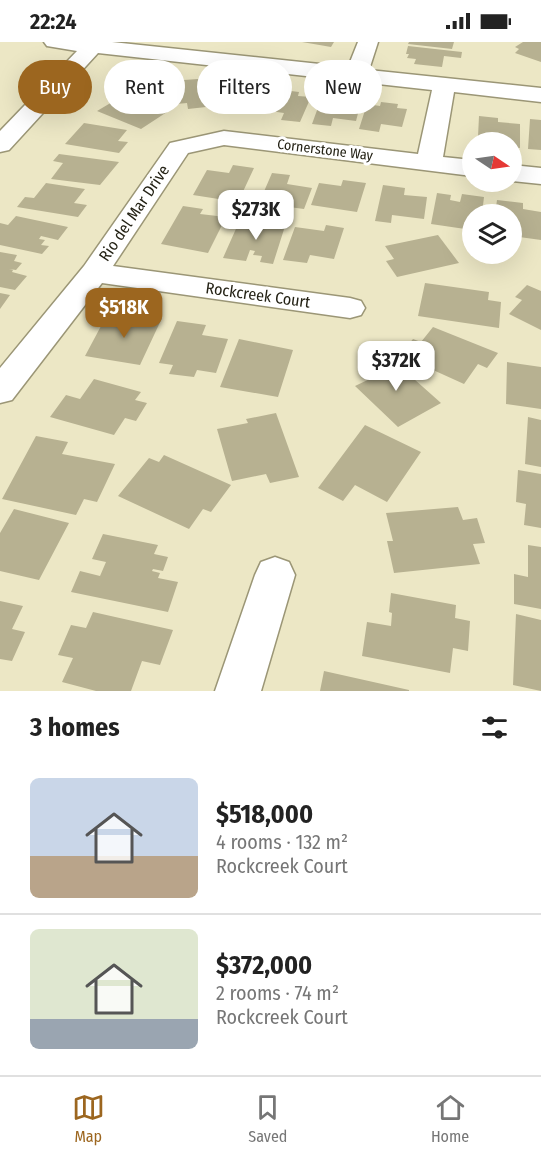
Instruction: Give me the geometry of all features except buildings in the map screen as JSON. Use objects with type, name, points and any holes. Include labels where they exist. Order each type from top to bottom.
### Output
[{"type":"street","points":[[54,42],[94,44],[304,69]]},
{"type":"street","points":[[361,60],[368,42]]},
{"type":"street","points":[[0,145],[94,44]]},
{"type":"street","points":[[382,78],[541,95]]},
{"type":"street","points":[[429,162],[444,85]]},
{"type":"street","name":"Cornerstone Way","points":[[179,148],[224,138],[462,167]]},
{"type":"street","name":"Rio del Mar Drive","points":[[0,391],[94,273],[179,148]]},
{"type":"street","points":[[522,173],[541,176]]},
{"type":"street","name":"Rockcreek Court","points":[[94,273],[350,308]]},
{"type":"street","points":[[238,691],[275,575]]}]
